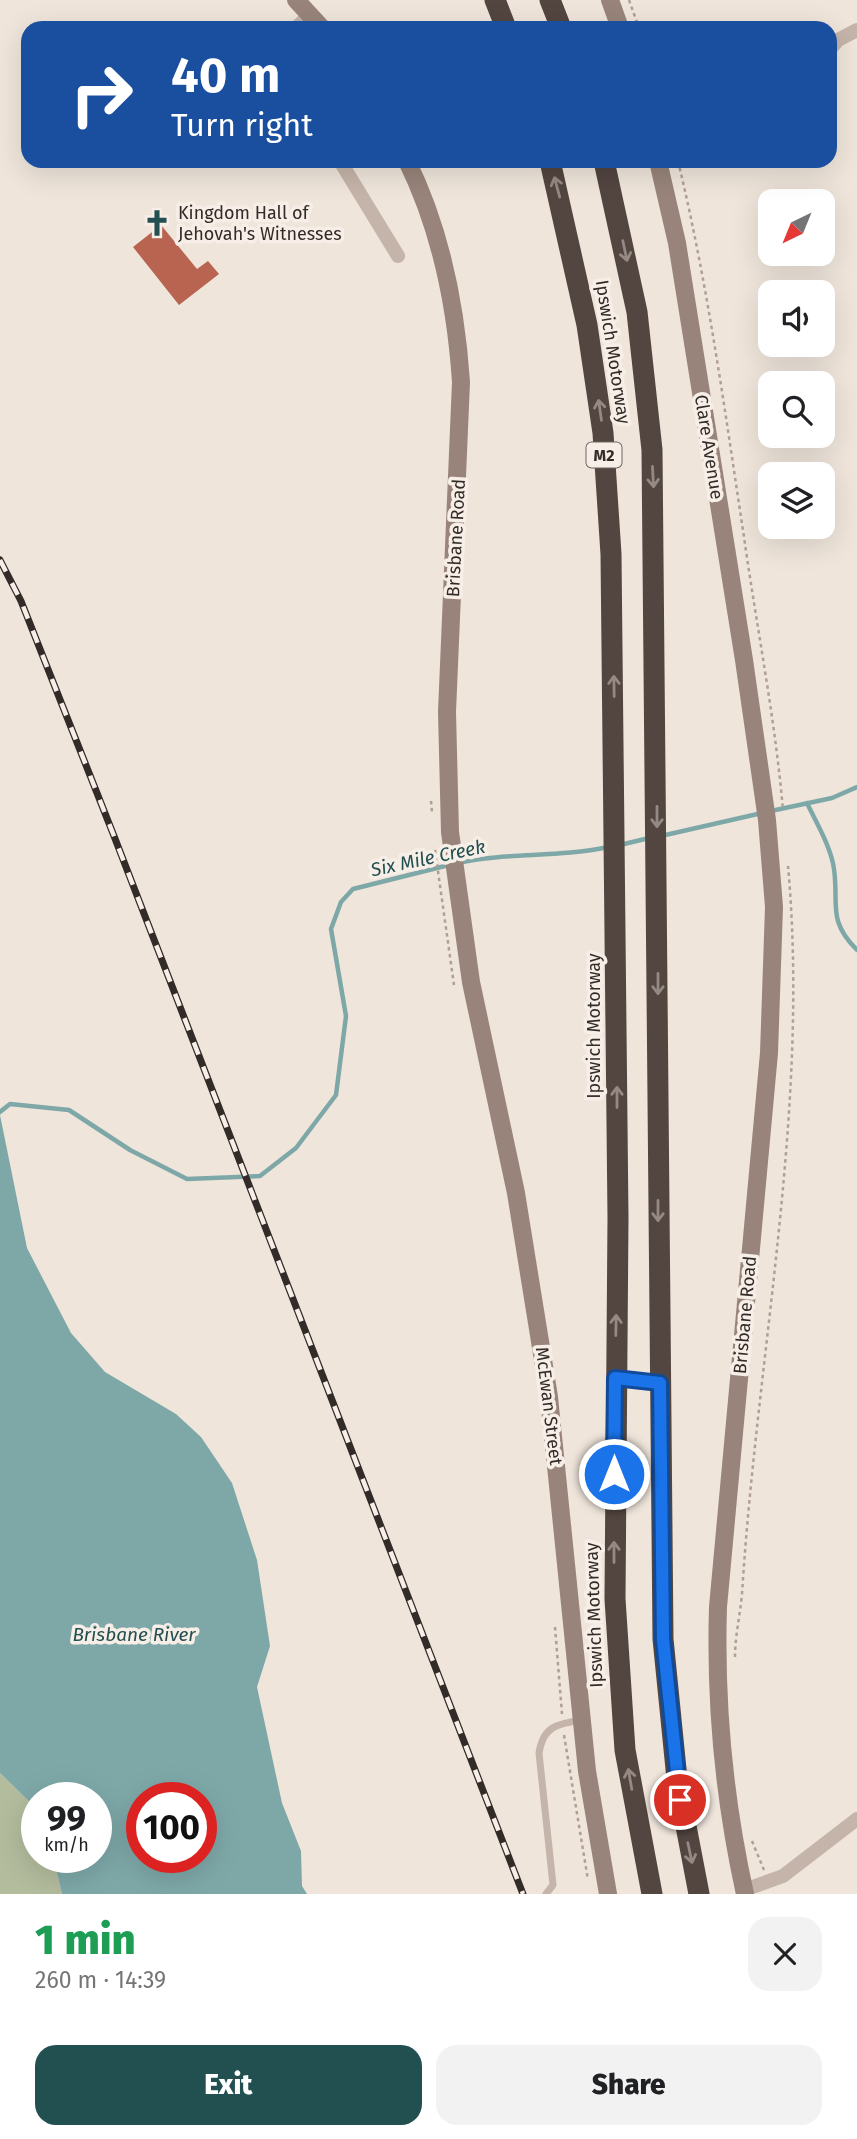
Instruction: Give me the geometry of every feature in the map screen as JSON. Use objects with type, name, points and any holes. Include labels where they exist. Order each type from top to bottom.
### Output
[{"type":"highway","points":[[495,0],[503,21]]},
{"type":"highway","points":[[550,0],[558,21]]},
{"type":"highway","name":"Ipswich Motorway","points":[[553,168],[587,325],[603,433],[611,554],[617,921],[615,1599],[618,1677],[625,1751],[652,1894]]},
{"type":"highway","name":"Ipswich Motorway","points":[[606,168],[632,286],[648,406],[654,494],[663,1639],[677,1779],[699,1894]]},
{"type":"main road","points":[[296,0],[316,21]]},
{"type":"main road","points":[[610,0],[618,21]]},
{"type":"main road","name":"Brisbane Road","points":[[410,168],[431,221],[446,273],[461,383],[447,712],[453,924]]},
{"type":"main road","name":"Clare Avenue","points":[[660,168],[677,243],[755,735]]},
{"type":"main road","name":"Brisbane Road","points":[[745,1892],[721,1752],[717,1692],[718,1607],[783,905],[755,735]]},
{"type":"main road","name":"McEwan Street","points":[[453,924],[516,1193],[543,1358],[566,1541],[582,1720],[608,1894]]},
{"type":"street","points":[[303,21],[310,14]]},
{"type":"street","points":[[837,41],[857,30]]},
{"type":"street","points":[[344,168],[398,256]]},
{"type":"street","points":[[745,1892],[783,1876],[857,1819]]},
{"type":"lane","points":[[615,1378],[660,1383]]},
{"type":"lane","points":[[545,1894],[551,1891],[553,1878],[539,1753],[542,1738],[547,1730],[563,1723],[582,1720]]},
{"type":"path","points":[[629,0],[636,21]]},
{"type":"path","points":[[679,168],[706,302],[776,730]]},
{"type":"path","points":[[735,1657],[747,1511],[780,1230],[794,982],[783,905]]},
{"type":"path","points":[[453,924],[457,997]]},
{"type":"path","points":[[555,1626],[563,1723],[588,1881]]},
{"type":"path","points":[[752,1839],[767,1884]]},
{"type":"green space","points":[[0,1773],[21,1793],[21,1873],[57,1873],[62,1894],[0,1894]]},
{"type":"water","name":"Brisbane River","points":[[0,1115],[27,1248],[71,1333],[105,1372],[176,1414],[201,1437],[232,1483],[257,1560],[270,1646],[257,1687],[282,1803],[301,1851],[302,1886],[307,1894],[62,1894],[57,1873],[112,1873],[112,1782],[21,1782],[21,1793],[0,1773]]},
{"type":"building","name":"Kingdom Hall of Jehovah's Witnesses","points":[[161,225],[197,269],[208,261],[219,274],[179,305],[133,247]]},
{"type":"waterway","name":"Six Mile Creek","points":[[771,811],[832,798],[857,787]]},
{"type":"waterway","points":[[807,803],[830,852],[836,912],[841,930],[857,950]]},
{"type":"waterway","name":"Six Mile Creek","points":[[661,836],[762,813]]},
{"type":"waterway","name":"Six Mile Creek","points":[[620,845],[649,838]]},
{"type":"waterway","name":"Six Mile Creek","points":[[458,863],[608,847]]},
{"type":"waterway","name":"Six Mile Creek","points":[[0,1112],[10,1104],[69,1110],[130,1150],[187,1179],[260,1176],[296,1148],[336,1095],[346,1016],[331,929],[341,902],[353,889],[449,865]]},
{"type":"railway","points":[[0,560],[21,601],[114,836],[523,1894]]},
{"type":"place","name":"Kingdom Hall of Jehovah's Witnesses","points":[[157,223]]},
{"type":"route","points":[[614,1474],[615,1378],[660,1383],[663,1639],[680,1800]]}]
